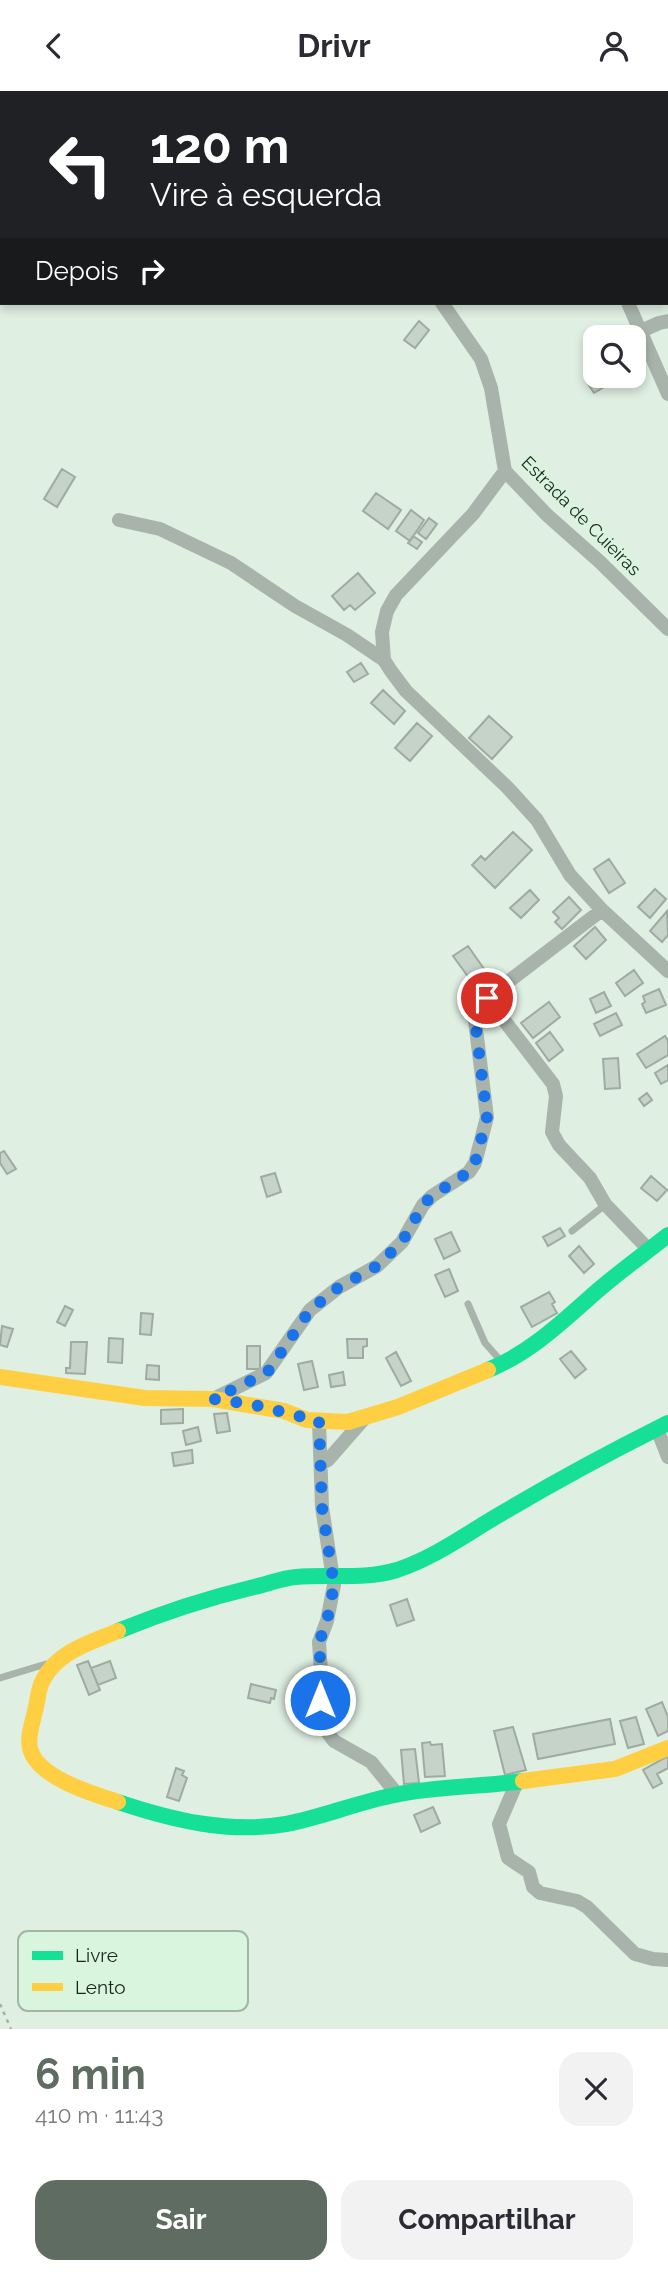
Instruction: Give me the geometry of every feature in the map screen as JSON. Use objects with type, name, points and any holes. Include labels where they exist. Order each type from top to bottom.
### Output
[{"type":"street","name":"Estrada de Cuieiras","points":[[443,305],[481,359],[491,388],[505,471],[547,515],[600,562],[668,629]]},
{"type":"street","points":[[629,305],[638,325]]},
{"type":"street","points":[[646,329],[668,321]]},
{"type":"street","points":[[646,343],[668,394]]},
{"type":"street","points":[[384,660],[382,632],[387,611],[396,595],[473,514],[505,471]]},
{"type":"street","points":[[119,520],[160,529],[231,563],[384,660],[406,691],[508,788],[537,820],[570,874],[602,910],[668,971]]},
{"type":"street","points":[[213,1399],[267,1373],[310,1310],[339,1287],[377,1266],[402,1242],[423,1205],[469,1172],[475,1163],[487,1117],[475,1021],[478,1007],[602,910]]},
{"type":"street","points":[[487,998],[553,1084],[556,1096],[552,1132],[559,1145],[590,1178],[606,1204],[649,1250]]},
{"type":"street","points":[[0,1377],[145,1398],[213,1399],[255,1405],[319,1421],[348,1422],[398,1407],[504,1365],[531,1348],[616,1275],[668,1235]]},
{"type":"street","points":[[321,1464],[366,1416]]},
{"type":"street","points":[[319,1421],[322,1507],[333,1577],[333,1598],[319,1642],[322,1688],[315,1716],[334,1741],[371,1762],[397,1794]]},
{"type":"street","points":[[668,1457],[663,1426],[588,1462],[433,1556],[393,1571],[333,1577],[295,1577],[195,1602],[107,1635],[57,1660],[43,1681],[29,1739],[30,1751],[45,1769],[74,1788],[148,1812],[216,1826],[285,1824],[397,1794],[615,1769],[668,1748]]},
{"type":"street","points":[[517,1782],[499,1824],[508,1858],[529,1872],[533,1887],[540,1893],[577,1901],[587,1907],[635,1954],[668,1960]]},
{"type":"lane","points":[[572,1231],[606,1204]]},
{"type":"lane","points":[[468,1304],[485,1343],[504,1365]]},
{"type":"lane","points":[[0,1678],[57,1660]]},
{"type":"path","points":[[0,2004],[11,2029]]},
{"type":"building","points":[[419,321],[429,330],[415,348],[404,340]]},
{"type":"building","points":[[62,469],[75,477],[57,507],[44,499]]},
{"type":"building","points":[[376,493],[401,510],[388,529],[363,511]]},
{"type":"building","points":[[411,510],[424,520],[410,541],[396,531]]},
{"type":"building","points":[[429,518],[437,524],[426,539],[418,533]]},
{"type":"building","points":[[413,536],[422,542],[417,549],[408,543]]},
{"type":"building","points":[[358,573],[375,593],[355,610],[350,605],[344,610],[332,596]]},
{"type":"building","points":[[361,663],[368,674],[354,682],[347,672]]},
{"type":"building","points":[[383,690],[405,711],[394,724],[371,703]]},
{"type":"building","points":[[489,716],[512,737],[492,759],[469,738]]},
{"type":"building","points":[[417,723],[432,736],[410,761],[395,748]]},
{"type":"building","points":[[513,832],[532,850],[495,888],[472,865],[481,856],[485,860]]},
{"type":"building","points":[[609,859],[625,883],[609,893],[594,869]]},
{"type":"building","points":[[655,889],[666,899],[650,918],[638,907]]},
{"type":"building","points":[[530,890],[539,900],[521,918],[510,908]]},
{"type":"building","points":[[569,897],[581,910],[562,929],[555,922],[559,918],[553,912]]},
{"type":"building","points":[[667,911],[668,935],[662,942],[650,931]]},
{"type":"building","points":[[595,927],[606,940],[586,959],[574,946]]},
{"type":"building","points":[[468,946],[489,976],[475,986],[453,956]]},
{"type":"building","points":[[634,970],[643,983],[625,996],[616,983]]},
{"type":"building","points":[[659,989],[666,1005],[646,1013],[642,1004],[645,1002],[643,996]]},
{"type":"building","points":[[604,992],[611,1006],[596,1013],[590,999]]},
{"type":"building","points":[[549,1002],[560,1017],[533,1038],[521,1023]]},
{"type":"building","points":[[616,1013],[622,1025],[600,1036],[594,1024]]},
{"type":"building","points":[[550,1032],[563,1050],[549,1061],[536,1043]]},
{"type":"building","points":[[665,1036],[668,1041],[668,1055],[646,1068],[637,1054]]},
{"type":"building","points":[[618,1058],[620,1088],[605,1089],[603,1059]]},
{"type":"building","points":[[668,1065],[668,1080],[661,1084],[655,1073]]},
{"type":"building","points":[[647,1093],[652,1100],[644,1106],[639,1099]]},
{"type":"building","points":[[4,1151],[16,1169],[7,1174],[0,1163],[0,1153]]},
{"type":"building","points":[[275,1173],[281,1192],[267,1197],[261,1177]]},
{"type":"building","points":[[651,1176],[667,1190],[657,1201],[641,1188]]},
{"type":"building","points":[[560,1228],[565,1236],[548,1246],[543,1237]]},
{"type":"building","points":[[451,1232],[460,1251],[444,1259],[435,1239]]},
{"type":"building","points":[[579,1246],[594,1264],[584,1273],[569,1256]]},
{"type":"building","points":[[449,1269],[458,1291],[445,1297],[435,1275]]},
{"type":"building","points":[[549,1292],[557,1313],[532,1327],[521,1307]]},
{"type":"building","points":[[65,1306],[73,1310],[65,1326],[57,1322]]},
{"type":"building","points":[[141,1313],[153,1314],[151,1335],[140,1334]]},
{"type":"building","points":[[2,1326],[13,1329],[7,1347],[0,1345]]},
{"type":"building","points":[[109,1338],[123,1339],[122,1363],[108,1362]]},
{"type":"building","points":[[347,1339],[367,1339],[367,1346],[363,1347],[363,1358],[348,1358]]},
{"type":"building","points":[[71,1342],[87,1342],[85,1374],[66,1373],[66,1368],[70,1368]]},
{"type":"building","points":[[247,1346],[260,1346],[260,1369],[247,1369]]},
{"type":"building","points":[[571,1351],[586,1369],[575,1378],[560,1359]]},
{"type":"building","points":[[396,1352],[411,1381],[401,1386],[386,1358]]},
{"type":"building","points":[[312,1361],[318,1387],[304,1390],[298,1364]]},
{"type":"building","points":[[147,1365],[159,1366],[159,1380],[146,1379]]},
{"type":"building","points":[[343,1372],[345,1385],[331,1387],[329,1375]]},
{"type":"building","points":[[183,1409],[183,1423],[161,1424],[161,1410]]},
{"type":"building","points":[[227,1413],[230,1431],[217,1433],[214,1414]]},
{"type":"building","points":[[198,1427],[201,1441],[186,1445],[183,1431]]},
{"type":"building","points":[[192,1450],[193,1463],[174,1466],[172,1453]]},
{"type":"building","points":[[407,1599],[414,1620],[397,1626],[390,1605]]},
{"type":"building","points":[[88,1661],[100,1690],[89,1695],[77,1665]]},
{"type":"building","points":[[110,1661],[116,1678],[98,1685],[91,1668]]},
{"type":"building","points":[[251,1684],[276,1690],[274,1699],[271,1698],[270,1703],[248,1698]]},
{"type":"building","points":[[662,1702],[668,1717],[668,1731],[658,1736],[646,1709]]},
{"type":"building","points":[[636,1717],[644,1744],[628,1748],[620,1721]]},
{"type":"building","points":[[610,1719],[615,1744],[538,1759],[533,1734]]},
{"type":"building","points":[[513,1727],[526,1770],[505,1775],[494,1731]]},
{"type":"building","points":[[430,1742],[431,1745],[442,1744],[445,1776],[425,1777],[422,1743]]},
{"type":"building","points":[[415,1749],[419,1783],[404,1784],[401,1750]]},
{"type":"building","points":[[668,1756],[668,1768],[657,1774],[662,1783],[653,1788],[643,1770]]},
{"type":"building","points":[[176,1768],[184,1771],[182,1775],[187,1778],[179,1801],[167,1797]]},
{"type":"building","points":[[433,1807],[440,1823],[421,1832],[414,1815]]},
{"type":"traffic: fast","points":[[488,1370],[518,1355],[545,1336],[668,1235]]},
{"type":"traffic: fast","points":[[118,1631],[202,1601],[286,1579],[372,1575],[411,1565],[565,1477],[668,1423]]},
{"type":"traffic: fast","points":[[118,1802],[201,1824],[265,1827],[300,1821],[410,1792],[523,1781]]},
{"type":"traffic: slow","points":[[0,1377],[145,1398],[213,1399],[284,1411],[307,1420],[348,1422],[398,1407],[488,1370]]},
{"type":"traffic: slow","points":[[118,1631],[76,1649],[49,1670],[40,1687],[29,1739],[34,1758],[54,1776],[118,1802]]},
{"type":"traffic: slow","points":[[523,1781],[615,1769],[668,1748]]},
{"type":"route","points":[[320,1700],[322,1688],[319,1642],[327,1621],[334,1585],[324,1530],[319,1421],[307,1420],[284,1411],[213,1399],[267,1373],[319,1301],[377,1266],[402,1242],[423,1205],[457,1178],[469,1172],[484,1136],[487,1117],[475,1021],[478,1007],[487,998]]}]
